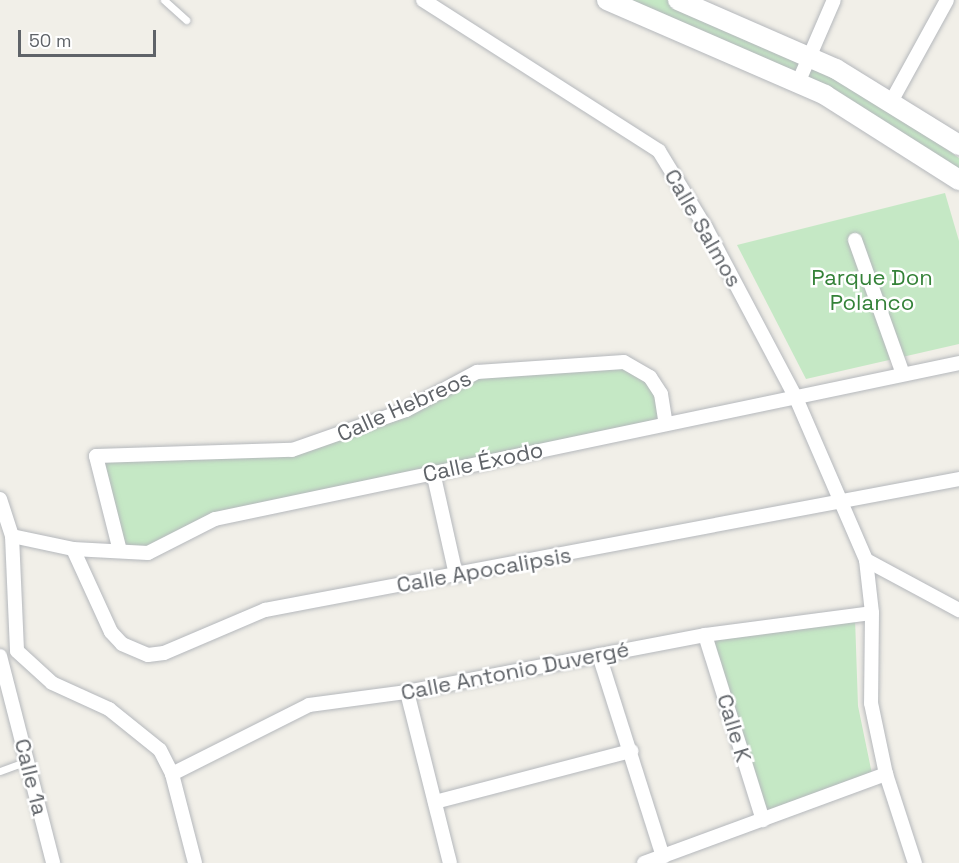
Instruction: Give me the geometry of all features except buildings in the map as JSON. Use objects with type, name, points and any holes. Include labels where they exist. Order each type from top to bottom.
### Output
[{"type":"main road","points":[[608,0],[798,83],[959,180]]},
{"type":"main road","points":[[678,0],[810,58],[891,102],[959,145]]},
{"type":"street","name":"Calle Salmos","points":[[423,0],[659,151],[796,398],[866,560],[872,613],[871,703],[885,774],[915,863]]},
{"type":"street","points":[[798,83],[834,0]]},
{"type":"street","points":[[891,102],[947,0]]},
{"type":"street","points":[[855,240],[903,374]]},
{"type":"street","name":"Calle Hebreos","points":[[120,551],[96,456],[292,450],[406,410],[477,372],[624,362],[656,386],[666,424]]},
{"type":"street","name":"Calle Éxodo","points":[[12,536],[73,549],[148,553],[215,519],[959,363]]},
{"type":"street","points":[[433,472],[456,575]]},
{"type":"street","name":"Calle Apocalipsis","points":[[73,549],[111,632],[122,644],[148,655],[164,653],[266,610],[843,504],[959,479]]},
{"type":"street","points":[[0,499],[12,536],[17,651],[52,683],[142,731],[172,774],[195,863]]},
{"type":"street","points":[[866,560],[959,610]]},
{"type":"street","name":"Calle Antonio Duvergé","points":[[172,774],[309,705],[407,692],[705,635],[872,613]]},
{"type":"street","name":"Calle K","points":[[705,635],[763,820]]},
{"type":"street","points":[[0,656],[17,651]]},
{"type":"street","points":[[599,655],[632,751],[663,857]]},
{"type":"street","name":"Calle 1a","points":[[0,656],[53,863]]},
{"type":"street","points":[[407,692],[450,863]]},
{"type":"street","points":[[435,802],[632,751]]},
{"type":"street","points":[[644,863],[885,774]]},
{"type":"lane","points":[[164,0],[186,20]]},
{"type":"lane","points":[[0,771],[27,761]]},
{"type":"green space","points":[[601,0],[672,0],[832,70],[959,158],[959,182],[824,92]]},
{"type":"green space","name":"Parque Don Polanco","points":[[945,193],[959,241],[959,344],[806,379],[737,245]]},
{"type":"green space","points":[[624,367],[647,381],[658,397],[661,422],[217,514],[149,549],[122,548],[94,459],[293,454],[479,377]]},
{"type":"green space","points":[[855,618],[858,706],[872,774],[765,813],[712,640]]}]
